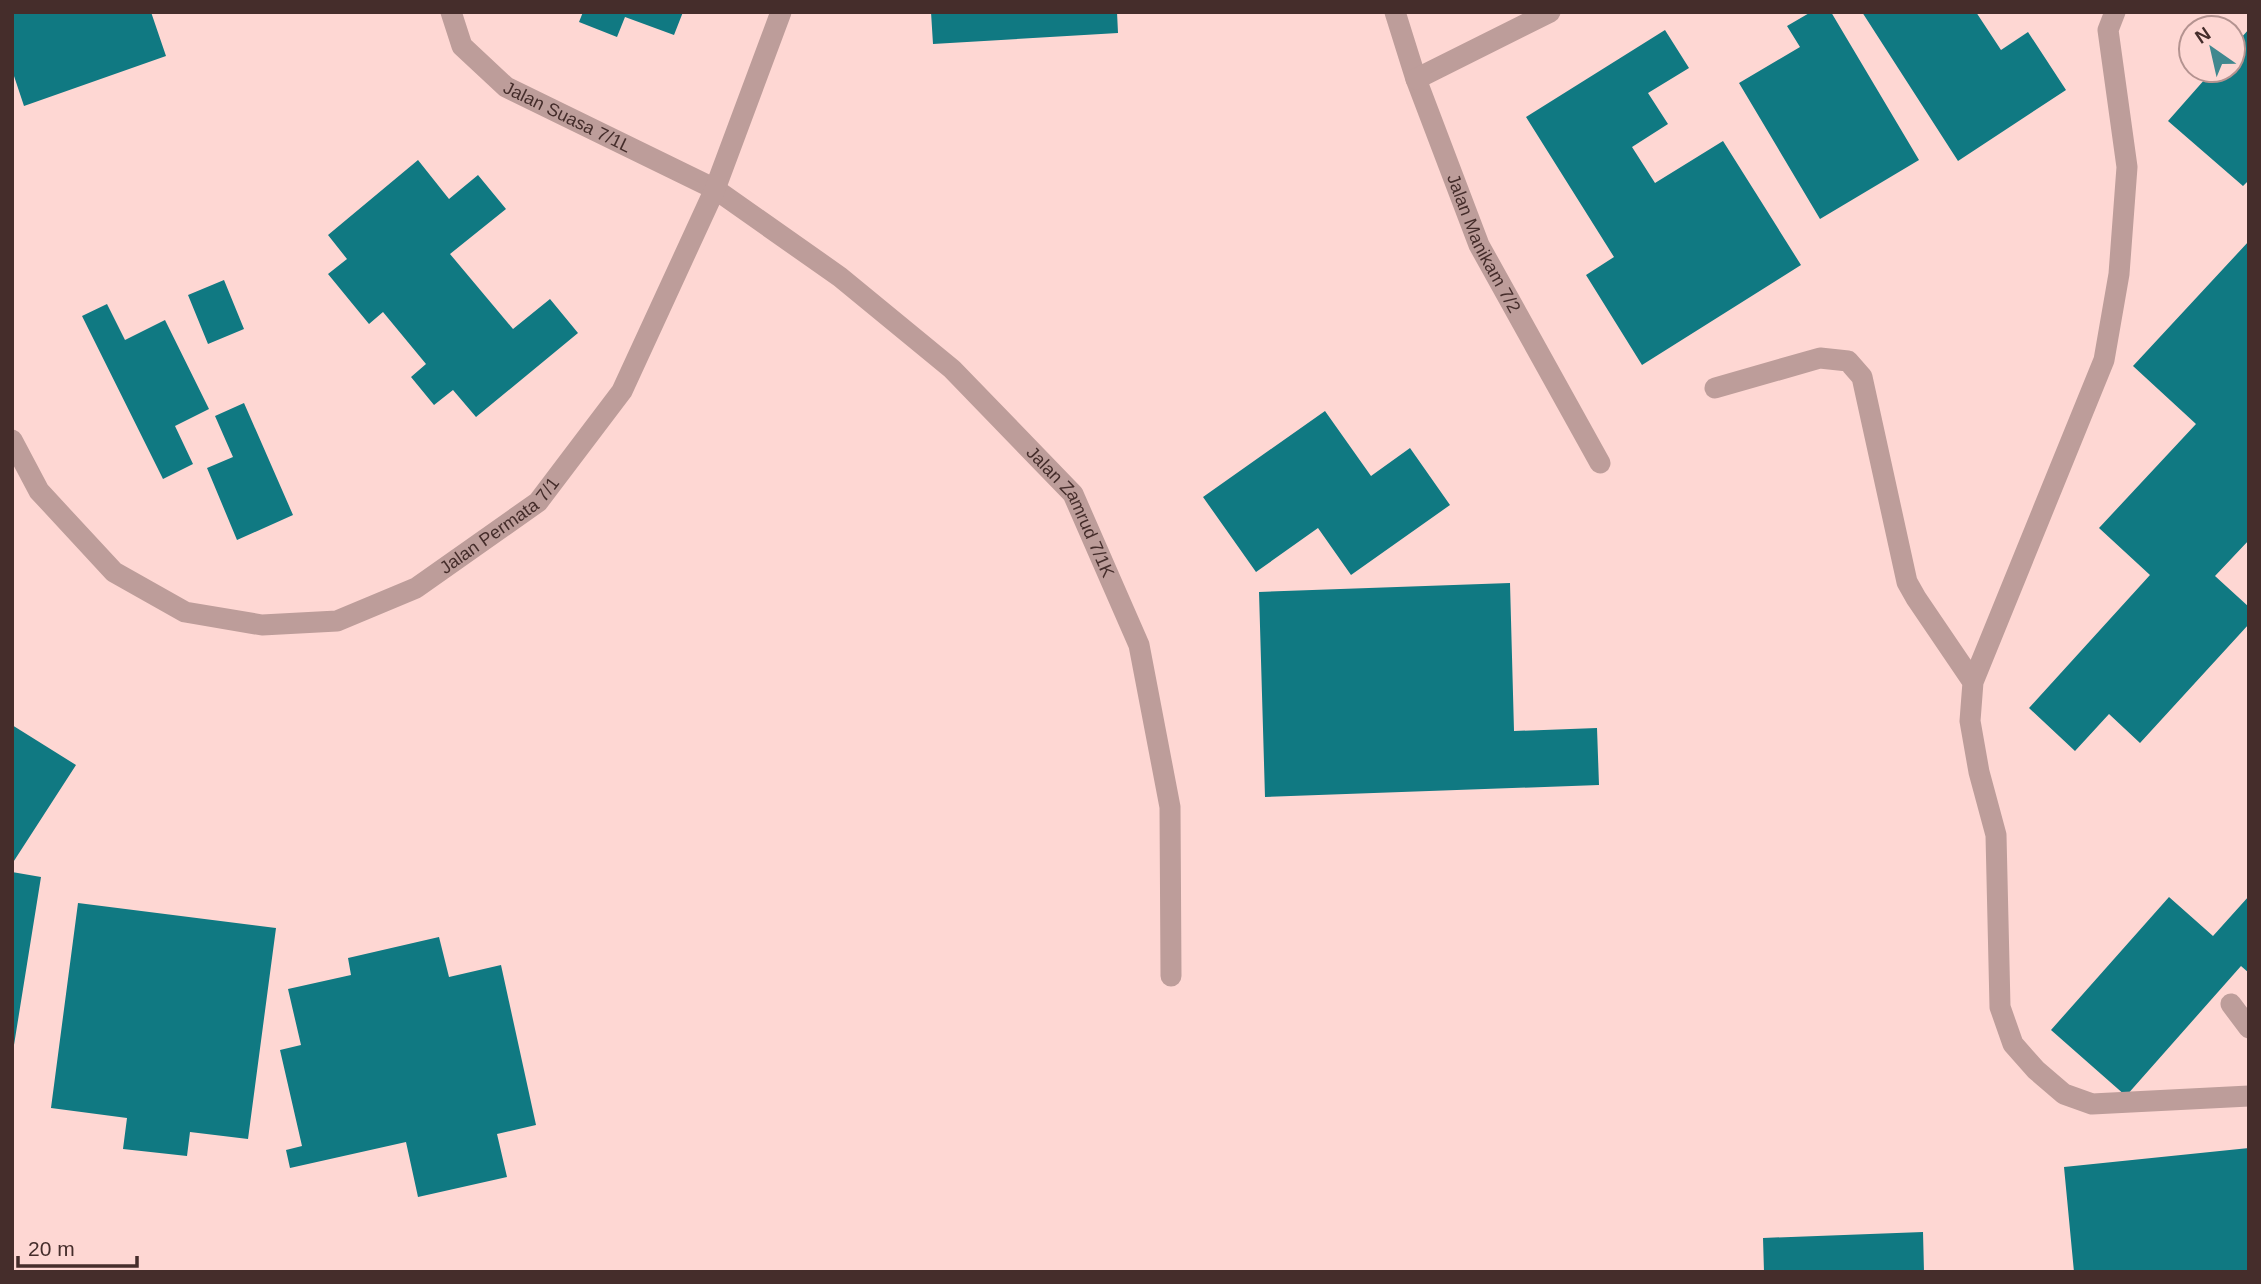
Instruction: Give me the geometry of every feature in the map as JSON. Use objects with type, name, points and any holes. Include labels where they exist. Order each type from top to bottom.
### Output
[{"type":"street","name":"Jalan Suasa 7/1L","points":[[451,12],[462,46],[506,87],[715,189]]},
{"type":"street","name":"Jalan Permata 7/1","points":[[12,440],[39,491],[114,572],[185,612],[262,625],[337,621],[416,588],[538,502],[622,391],[715,189],[781,12]]},
{"type":"street","name":"Jalan Manikam 7/2","points":[[1395,12],[1416,79],[1479,245],[1600,463]]},
{"type":"street","points":[[1416,79],[1550,12]]},
{"type":"street","points":[[2115,12],[2108,30],[2127,167],[2119,274],[2104,360],[1973,682],[1970,721],[1979,772],[1997,835],[2000,1006],[2013,1044],[2036,1070],[2064,1094],[2092,1104],[2249,1096]]},
{"type":"street","name":"Jalan Zamrud 7/1K","points":[[715,189],[840,277],[952,369],[1073,494],[1139,645],[1170,807],[1171,976]]},
{"type":"street","points":[[1715,388],[1820,358],[1848,361],[1862,377],[1907,582],[1973,682]]},
{"type":"street","points":[[2231,1004],[2249,1028]]},
{"type":"building","points":[[12,12],[151,12],[166,56],[24,106],[12,70]]},
{"type":"building","points":[[583,12],[683,12],[674,35],[625,17],[617,37],[579,22]]},
{"type":"building","points":[[931,12],[1117,12],[1118,33],[933,44]]},
{"type":"building","points":[[1811,12],[1831,12],[1919,160],[1820,219],[1739,83],[1800,47],[1787,26]]},
{"type":"building","points":[[1862,12],[1976,12],[2001,50],[2028,32],[2066,90],[1958,161]]},
{"type":"building","points":[[2249,29],[2249,180],[2243,186],[2168,121],[2201,84],[2247,84]]},
{"type":"building","points":[[1665,30],[1689,68],[1648,93],[1668,124],[1632,147],[1655,183],[1723,141],[1801,265],[1642,365],[1586,275],[1614,257],[1526,117]]},
{"type":"building","points":[[418,160],[449,199],[478,175],[506,209],[450,254],[513,329],[550,299],[578,333],[476,417],[453,390],[434,405],[411,377],[426,364],[383,312],[369,324],[328,274],[347,259],[328,235]]},
{"type":"building","points":[[2249,241],[2249,540],[2215,576],[2249,607],[2249,624],[2140,743],[2109,714],[2075,751],[2029,708],[2150,575],[2099,528],[2196,424],[2133,366]]},
{"type":"building","points":[[224,280],[244,329],[208,344],[188,295]]},
{"type":"building","points":[[107,304],[125,340],[165,320],[209,409],[175,426],[193,464],[163,479],[82,316]]},
{"type":"building","points":[[244,403],[293,515],[237,540],[207,468],[233,457],[215,416]]},
{"type":"building","points":[[1325,411],[1371,476],[1410,448],[1450,505],[1351,575],[1318,528],[1256,572],[1203,497]]},
{"type":"building","points":[[1510,583],[1514,731],[1597,728],[1599,785],[1265,797],[1259,592]]},
{"type":"building","points":[[12,725],[76,765],[12,864]]},
{"type":"building","points":[[12,872],[41,877],[14,1045],[12,1045]]},
{"type":"building","points":[[2249,896],[2249,973],[2241,966],[2126,1096],[2051,1030],[2169,897],[2213,936]]},
{"type":"building","points":[[78,903],[276,928],[248,1139],[190,1132],[187,1156],[123,1149],[127,1118],[51,1108]]},
{"type":"building","points":[[439,937],[449,977],[501,965],[536,1125],[497,1134],[507,1177],[418,1197],[406,1142],[290,1168],[286,1150],[302,1146],[280,1050],[301,1045],[288,989],[351,975],[348,958]]},
{"type":"building","points":[[2249,1148],[2249,1272],[2074,1272],[2064,1167]]},
{"type":"building","points":[[1923,1232],[1924,1272],[1764,1272],[1763,1238]]}]
